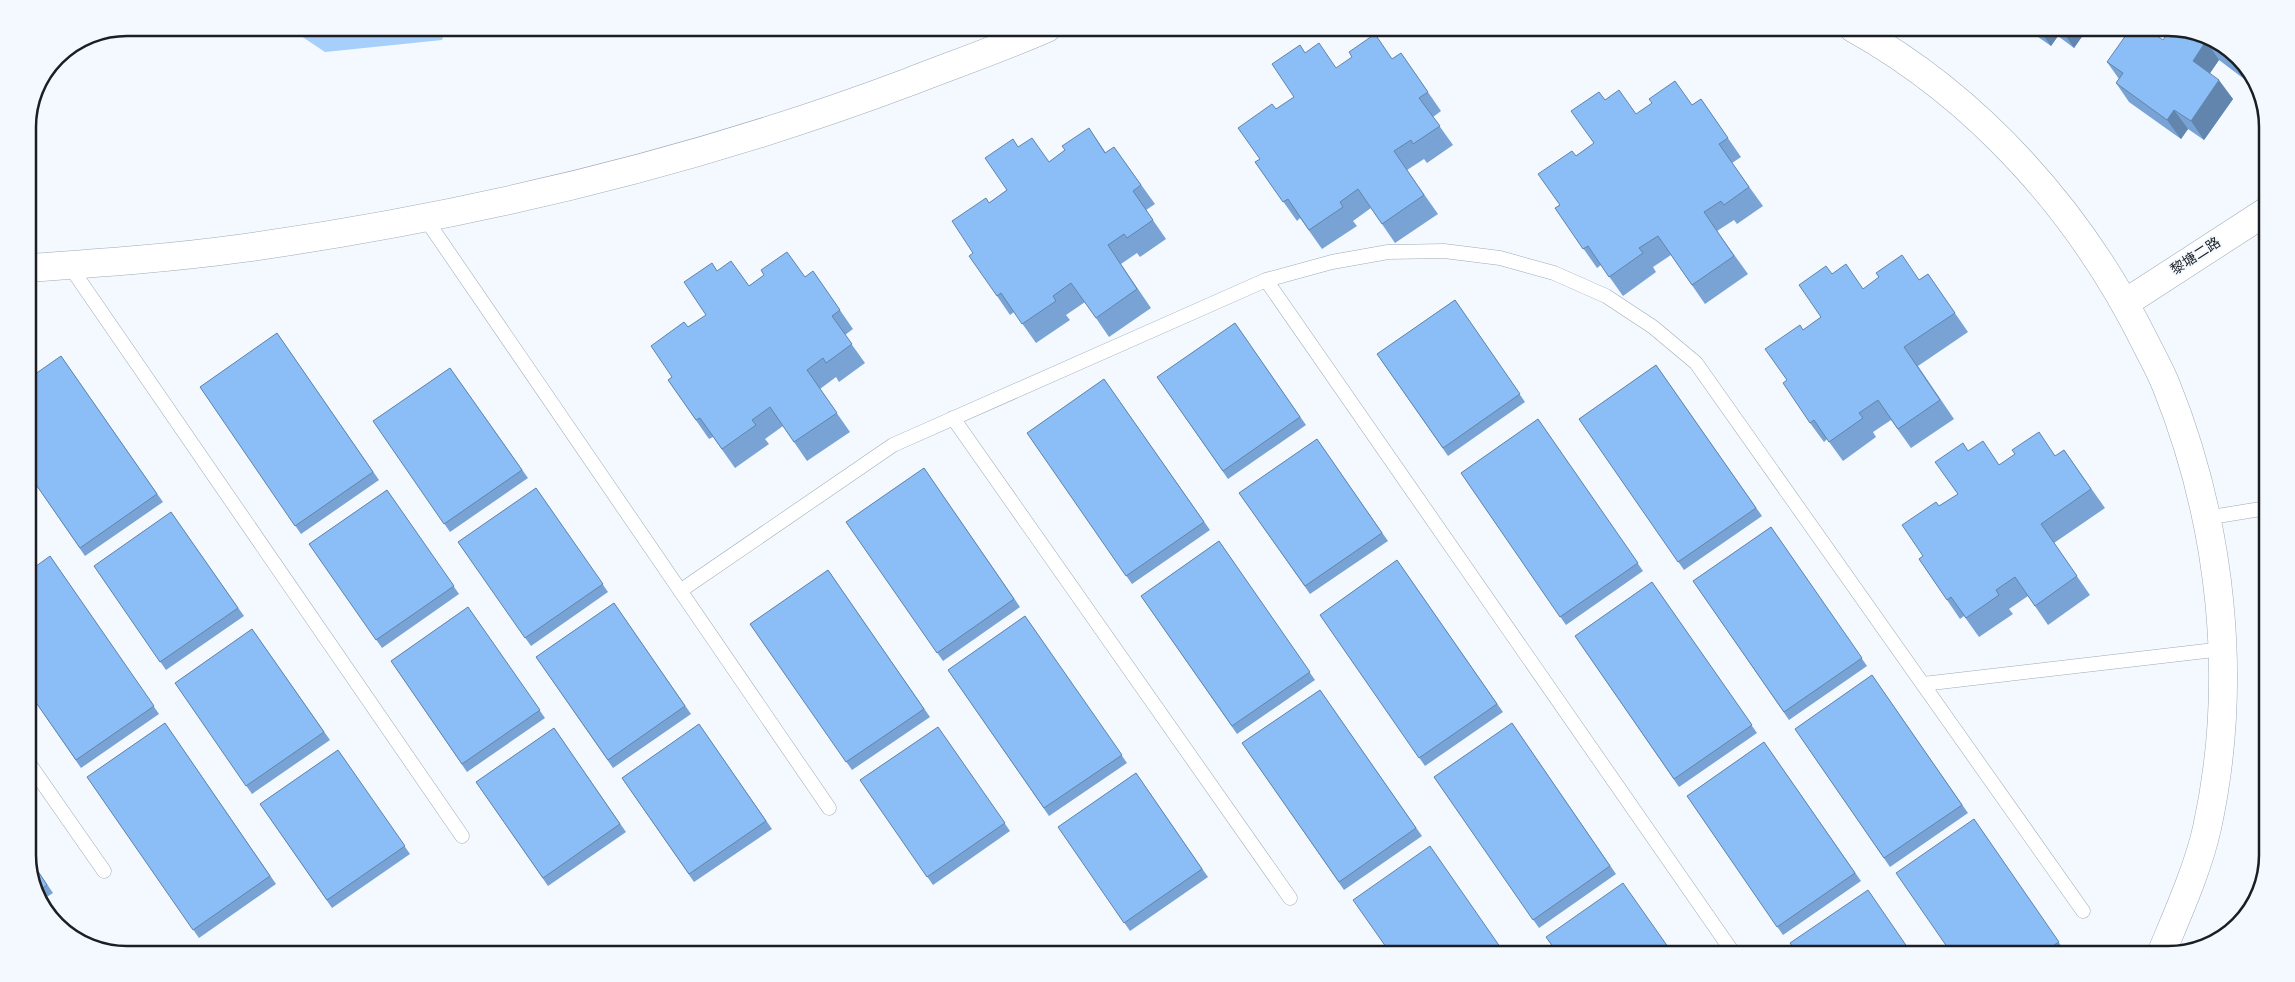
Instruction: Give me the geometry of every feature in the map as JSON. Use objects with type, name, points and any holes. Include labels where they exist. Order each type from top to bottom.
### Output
[{"type":"street","points":[[36,267],[117,262],[242,248],[425,218],[610,177],[730,143],[849,104],[1009,36]]},
{"type":"street","points":[[1868,36],[1951,94],[2017,156],[2076,226],[2126,302],[2166,384],[2196,470],[2215,559],[2223,649],[2220,740],[2207,830],[2185,894],[2164,946]]},
{"type":"street","name":"黎塘二路","points":[[2126,302],[2259,215]]},
{"type":"lane","points":[[425,218],[829,808]]},
{"type":"lane","points":[[680,590],[893,445],[1266,280],[1332,262],[1388,252],[1444,251],[1500,258],[1554,273],[1606,296],[1653,327],[1696,363],[2083,911]]},
{"type":"lane","points":[[69,265],[462,836]]},
{"type":"lane","points":[[1266,280],[1728,946]]},
{"type":"lane","points":[[953,418],[1290,898]]},
{"type":"lane","points":[[2206,518],[2259,509]]},
{"type":"lane","points":[[1923,684],[2223,649]]},
{"type":"lane","points":[[36,773],[104,871]]},
{"type":"shaded area","points":[[301,36],[443,36],[442,40],[325,52]]},
{"type":"building","points":[[1372,36],[1376,36],[1392,59],[1401,53],[1428,92],[1419,98],[1440,126],[1413,144],[1411,140],[1394,151],[1424,195],[1382,224],[1358,189],[1340,202],[1343,207],[1309,230],[1288,199],[1283,202],[1255,162],[1260,159],[1238,128],[1272,104],[1276,109],[1294,97],[1272,64],[1300,45],[1305,53],[1319,43],[1336,68],[1352,57],[1349,52]]},
{"type":"building","points":[[2125,36],[2157,36],[2163,40],[2166,36],[2174,36],[2204,44],[2193,61],[2219,80],[2191,121],[2174,110],[2167,120],[2116,83],[2123,73],[2107,62]]},
{"type":"building","points":[[1675,81],[1692,105],[1701,99],[1728,138],[1719,144],[1749,187],[1724,205],[1721,201],[1704,212],[1734,256],[1692,285],[1658,236],[1639,248],[1643,253],[1609,277],[1588,246],[1583,249],[1555,208],[1560,205],[1538,174],[1572,151],[1576,156],[1594,143],[1571,111],[1599,92],[1605,100],[1619,90],[1636,114],[1652,103],[1649,99]]},
{"type":"building","points":[[1089,128],[1105,153],[1114,147],[1141,185],[1133,191],[1153,220],[1127,238],[1124,234],[1108,245],[1137,289],[1096,318],[1071,283],[1053,296],[1056,301],[1022,324],[1001,293],[997,296],[969,256],[973,253],[952,221],[986,198],[989,203],[1007,190],[985,158],[1013,139],[1018,147],[1032,138],[1049,162],[1065,150],[1062,146]]},
{"type":"building","points":[[787,252],[805,277],[813,271],[840,310],[832,316],[852,344],[826,363],[823,358],[807,370],[837,413],[794,442],[770,407],[752,420],[756,425],[722,449],[700,418],[696,420],[668,380],[672,377],[651,346],[684,322],[688,327],[706,315],[684,282],[712,263],[717,271],[731,261],[749,286],[764,275],[761,270]]},
{"type":"building","points":[[1902,255],[1919,280],[1928,274],[1955,313],[1904,347],[1940,400],[1898,429],[1878,400],[1859,413],[1863,418],[1829,442],[1814,420],[1810,423],[1783,383],[1787,380],[1765,349],[1800,325],[1803,330],[1821,317],[1799,285],[1826,266],[1832,274],[1846,264],[1863,289],[1879,277],[1876,273]]},
{"type":"building","points":[[1455,300],[1520,394],[1443,448],[1377,354]]},
{"type":"building","points":[[1235,323],[1300,417],[1223,471],[1157,377]]},
{"type":"building","points":[[277,333],[373,472],[295,526],[200,387]]},
{"type":"building","points":[[61,356],[157,494],[80,548],[36,485],[36,373]]},
{"type":"building","points":[[1656,365],[1756,508],[1678,562],[1579,419]]},
{"type":"building","points":[[450,368],[522,470],[444,524],[373,421]]},
{"type":"building","points":[[1104,379],[1204,522],[1126,576],[1027,433]]},
{"type":"building","points":[[1538,419],[1638,563],[1560,617],[1461,473]]},
{"type":"building","points":[[2039,432],[2055,456],[2064,450],[2091,489],[2041,524],[2077,576],[2035,606],[2015,577],[1996,590],[1999,595],[1966,618],[1951,597],[1947,600],[1919,559],[1923,556],[1902,525],[1936,502],[1939,506],[1958,494],[1935,462],[1963,443],[1968,451],[1983,441],[1999,465],[2015,454],[2012,450]]},
{"type":"building","points":[[1317,439],[1382,533],[1305,586],[1239,493]]},
{"type":"building","points":[[924,468],[1014,599],[937,653],[846,522]]},
{"type":"building","points":[[536,488],[603,584],[525,638],[458,542]]},
{"type":"building","points":[[387,490],[454,586],[376,640],[309,544]]},
{"type":"building","points":[[171,512],[238,608],[160,662],[94,566]]},
{"type":"building","points":[[1771,527],[1862,658],[1784,712],[1693,581]]},
{"type":"building","points":[[1219,541],[1310,672],[1232,726],[1141,596]]},
{"type":"building","points":[[50,556],[154,706],[76,760],[36,702],[36,566]]},
{"type":"building","points":[[1397,560],[1497,704],[1419,758],[1320,615]]},
{"type":"building","points":[[828,570],[924,709],[846,762],[750,624]]},
{"type":"building","points":[[1652,582],[1752,725],[1674,779],[1575,636]]},
{"type":"building","points":[[614,603],[685,706],[608,760],[536,657]]},
{"type":"building","points":[[468,607],[540,710],[462,764],[391,661]]},
{"type":"building","points":[[1025,616],[1122,755],[1044,808],[948,670]]},
{"type":"building","points":[[252,629],[324,732],[246,786],[175,683]]},
{"type":"building","points":[[1872,675],[1962,805],[1884,858],[1795,729]]},
{"type":"building","points":[[1320,690],[1416,828],[1339,882],[1242,743]]},
{"type":"building","points":[[165,723],[270,876],[193,930],[87,777]]},
{"type":"building","points":[[1512,723],[1610,866],[1533,920],[1434,777]]},
{"type":"building","points":[[699,724],[766,821],[689,874],[622,778]]},
{"type":"building","points":[[938,727],[1005,823],[927,877],[860,780]]},
{"type":"building","points":[[554,728],[620,824],[543,878],[476,782]]},
{"type":"building","points":[[1764,742],[1855,873],[1777,927],[1687,796]]},
{"type":"building","points":[[338,750],[405,846],[327,900],[260,804]]},
{"type":"building","points":[[1136,773],[1202,869],[1124,923],[1058,827]]},
{"type":"building","points":[[1974,819],[2059,942],[2053,946],[1946,946],[1896,873]]},
{"type":"building","points":[[1430,846],[1499,946],[1385,946],[1353,900]]},
{"type":"building","points":[[38,871],[47,885],[43,888]]},
{"type":"building","points":[[1623,883],[1667,946],[1552,946],[1546,937]]},
{"type":"building","points":[[1868,890],[1906,946],[1792,946],[1790,943]]}]
